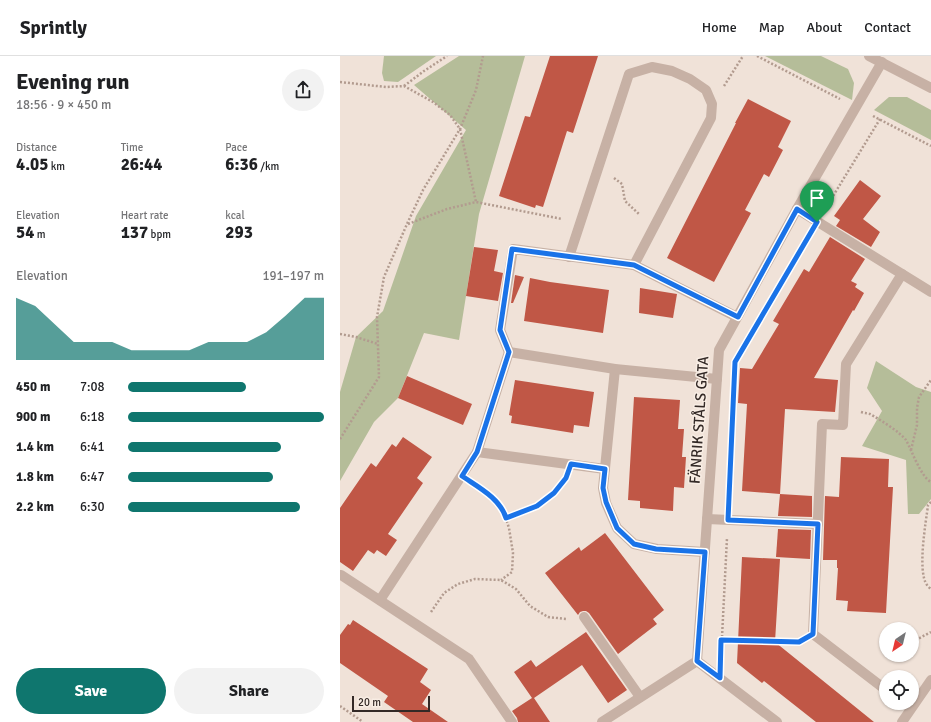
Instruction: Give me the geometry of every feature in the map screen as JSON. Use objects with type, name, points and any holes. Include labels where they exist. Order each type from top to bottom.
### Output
[{"type":"street","points":[[869,56],[931,88]]},
{"type":"street","name":"FÄNRIK STÅLS GATA","points":[[697,661],[719,350],[797,209],[882,62]]},
{"type":"street","points":[[569,257],[629,74],[652,67],[672,71],[690,78],[706,90],[712,104],[711,118],[634,265]]},
{"type":"street","points":[[797,209],[931,292]]},
{"type":"street","points":[[380,600],[477,452],[509,352],[500,330],[512,249],[634,265],[738,317]]},
{"type":"street","points":[[879,685],[813,634],[822,424],[843,425],[846,364],[902,274]]},
{"type":"street","points":[[509,352],[616,369],[717,378]]},
{"type":"street","points":[[616,369],[603,488],[606,502],[617,528],[634,544],[656,549],[705,552]]},
{"type":"street","points":[[477,452],[605,469]]},
{"type":"street","points":[[707,519],[818,524]]},
{"type":"street","points":[[341,574],[469,659],[512,722]]},
{"type":"street","points":[[584,617],[640,698]]},
{"type":"street","points":[[602,722],[697,661],[777,722]]},
{"type":"street","points":[[919,693],[931,680]]},
{"type":"street","points":[[902,722],[906,710]]},
{"type":"path","points":[[340,82],[386,88],[404,86],[447,56]]},
{"type":"path","points":[[340,439],[379,377],[377,317],[384,277],[423,190],[460,129],[476,90],[483,56]]},
{"type":"path","points":[[712,104],[743,56]]},
{"type":"path","points":[[404,86],[434,102],[450,115],[460,129],[476,202]]},
{"type":"path","points":[[747,342],[817,222],[880,119]]},
{"type":"path","points":[[598,167],[622,184],[625,201],[638,214],[655,225]]},
{"type":"path","points":[[407,224],[447,209],[476,202],[580,223]]},
{"type":"path","points":[[340,334],[378,344]]},
{"type":"path","points":[[911,450],[917,425],[917,408],[919,398],[931,380]]},
{"type":"path","points":[[844,408],[869,414],[892,427],[904,438],[928,481],[931,482]]},
{"type":"path","points":[[506,518],[537,506],[554,493],[566,478],[571,464]]},
{"type":"path","points":[[462,476],[492,497],[504,510],[509,528],[513,553],[512,572],[501,580]]},
{"type":"path","points":[[931,502],[928,505],[922,568],[926,584],[931,589]]},
{"type":"path","points":[[720,678],[728,520]]},
{"type":"path","points":[[421,628],[444,593],[458,584],[476,580],[501,580],[516,589],[530,606],[548,617],[566,619],[584,617]]},
{"type":"path","points":[[919,638],[931,632]]},
{"type":"path","points":[[721,640],[799,642],[813,634]]},
{"type":"path","points":[[340,706],[363,722]]},
{"type":"green space","points":[[384,56],[436,56],[398,82],[384,81],[382,73]]},
{"type":"green space","points":[[459,56],[525,56],[479,214],[459,340],[424,333],[398,398],[374,422],[340,481],[340,392],[356,337],[383,311],[416,216],[466,130],[414,85]]},
{"type":"green space","points":[[765,56],[821,56],[848,69],[854,83],[852,100]]},
{"type":"green space","points":[[889,97],[907,97],[931,110],[931,140],[874,110]]},
{"type":"green space","points":[[876,361],[916,387],[931,392],[931,499],[919,514],[908,514],[906,460],[862,446],[882,411],[867,388]]},
{"type":"building","points":[[550,56],[598,56],[573,133],[567,131],[543,207],[536,205],[535,208],[499,196],[525,116],[530,117]]},
{"type":"building","points":[[748,99],[791,121],[778,147],[783,150],[769,177],[764,174],[745,210],[751,213],[714,282],[667,258]]},
{"type":"building","points":[[860,180],[881,196],[863,219],[880,232],[871,247],[836,226],[840,220],[834,216]]},
{"type":"building","points":[[830,237],[865,259],[851,281],[857,284],[855,287],[864,293],[814,378],[838,380],[835,412],[785,409],[780,494],[742,491],[747,404],[738,403],[740,368],[752,369],[779,324],[773,321],[804,269],[809,272]]},
{"type":"building","points":[[474,247],[498,250],[494,271],[503,273],[498,301],[466,296]]},
{"type":"building","points":[[515,275],[524,277],[513,303],[511,303]]},
{"type":"building","points":[[530,278],[609,290],[603,333],[524,321]]},
{"type":"building","points":[[640,288],[677,294],[673,318],[639,313]]},
{"type":"building","points":[[407,376],[472,404],[463,425],[398,398]]},
{"type":"building","points":[[515,380],[594,392],[589,427],[574,425],[573,433],[511,423],[512,416],[509,415]]},
{"type":"building","points":[[634,397],[680,400],[678,429],[684,429],[682,457],[686,457],[684,488],[674,487],[673,511],[640,508],[640,501],[628,500]]},
{"type":"building","points":[[403,437],[432,457],[417,478],[423,483],[388,534],[397,540],[386,556],[377,550],[374,554],[368,550],[353,571],[340,562],[340,508],[371,463],[376,467],[392,444],[396,447]]},
{"type":"building","points":[[841,457],[889,459],[888,487],[893,487],[886,613],[847,611],[848,601],[836,600],[837,560],[823,560],[825,496],[839,497]]},
{"type":"building","points":[[780,494],[812,496],[812,517],[778,516]]},
{"type":"building","points":[[778,529],[811,530],[810,559],[776,557]]},
{"type":"building","points":[[605,533],[664,610],[653,619],[657,624],[618,654],[589,613],[583,611],[578,615],[545,573],[579,547],[581,551]]},
{"type":"building","points":[[742,557],[780,559],[775,642],[874,722],[816,722],[764,681],[762,683],[737,663]]},
{"type":"building","points":[[353,620],[428,669],[420,682],[431,690],[422,704],[448,722],[413,722],[384,702],[388,696],[340,663],[340,635]]},
{"type":"building","points":[[586,632],[627,690],[608,703],[582,665],[534,698],[550,722],[518,722],[512,711],[532,698],[514,672],[531,660],[536,667]]},
{"type":"route","points":[[797,209],[817,222],[735,362],[728,520],[818,524],[813,634],[799,642],[721,640],[720,678],[697,661],[705,552],[656,549],[634,544],[617,528],[606,502],[603,488],[605,469],[571,464],[566,478],[554,493],[537,506],[506,518],[504,510],[492,497],[462,476],[477,452],[509,352],[500,330],[512,249],[634,265],[738,317],[797,209]]}]
